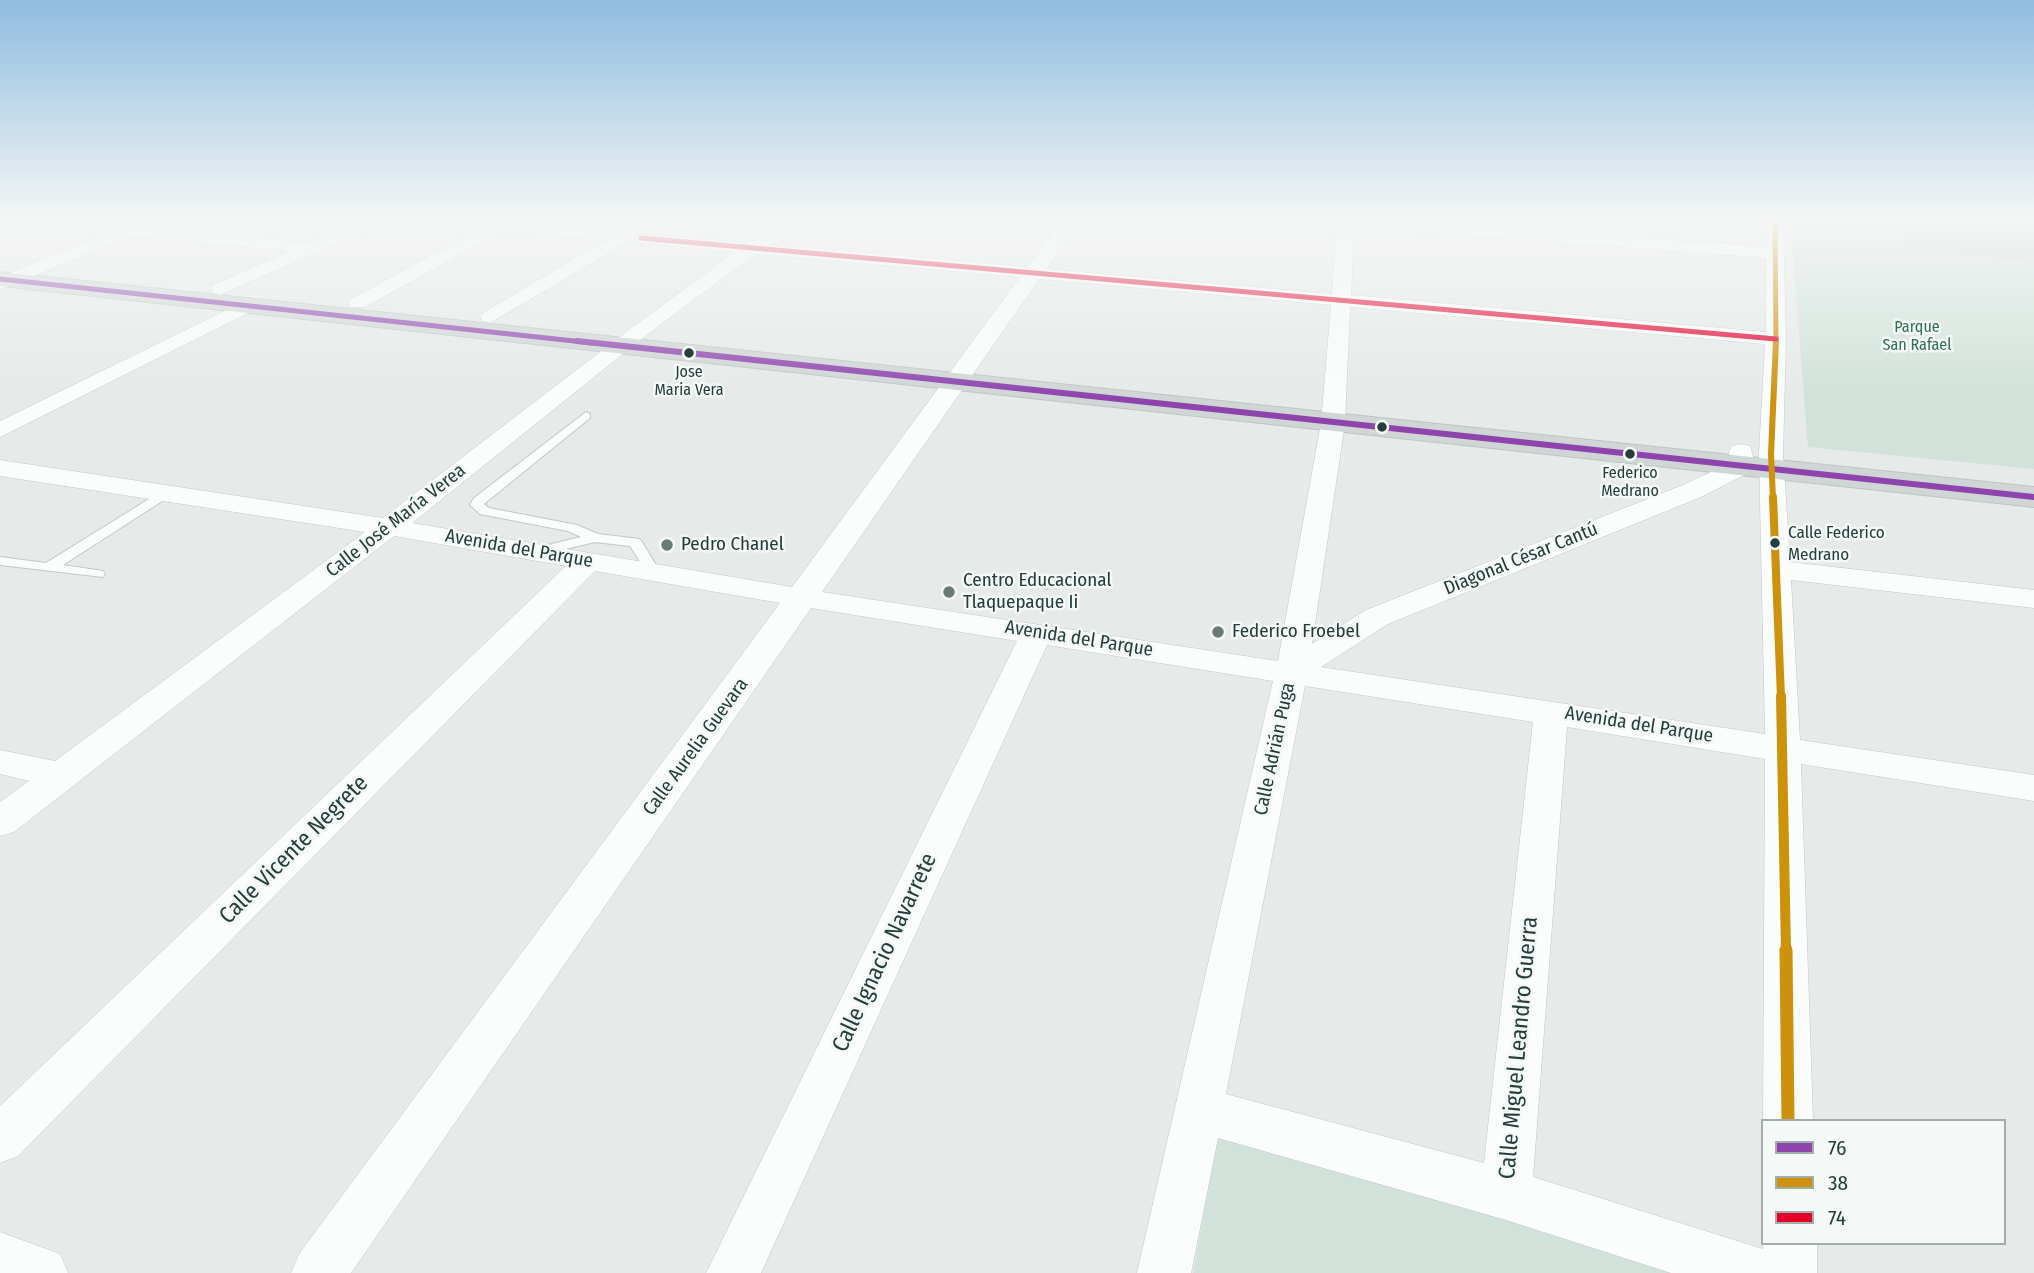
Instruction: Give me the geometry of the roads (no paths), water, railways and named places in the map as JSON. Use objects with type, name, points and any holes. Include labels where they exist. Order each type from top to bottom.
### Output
[{"type":"main road","points":[[13,278],[228,306],[629,339],[1757,460],[2034,482]]},
{"type":"main road","points":[[79,278],[228,306],[358,303],[490,317],[629,339]]},
{"type":"main road","points":[[1757,460],[2034,497]]},
{"type":"street","points":[[0,430],[228,306],[267,278]]},
{"type":"street","points":[[358,303],[403,278]]},
{"type":"street","points":[[490,317],[555,278]]},
{"type":"street","name":"Calle José María Verea","points":[[0,821],[389,527],[629,339],[712,278]]},
{"type":"street","name":"Calle Aurelia Guevara","points":[[318,1273],[1033,278]]},
{"type":"street","points":[[1088,278],[1776,338]]},
{"type":"street","name":"Calle Adrián Puga","points":[[1164,1273],[1292,671],[1333,415],[1342,278]]},
{"type":"street","points":[[1775,278],[1776,338],[1757,460],[1775,569],[1783,747],[1788,1119]]},
{"type":"street","points":[[0,422],[228,306]]},
{"type":"street","name":"Diagonal César Cantú","points":[[1292,671],[1377,617],[1692,491],[1757,460]]},
{"type":"street","name":"Avenida del Parque","points":[[0,468],[536,552],[592,550],[654,573],[804,598],[1551,711],[2034,788]]},
{"type":"street","name":"Calle Vicente Negrete","points":[[0,1139],[592,550]]},
{"type":"street","points":[[1775,569],[2034,598]]},
{"type":"street","name":"Calle Ignacio Navarrete","points":[[733,1273],[1037,633]]},
{"type":"street","name":"Calle Miguel Leandro Guerra","points":[[1199,1110],[1506,1194],[1551,711]]},
{"type":"street","points":[[0,762],[61,775]]},
{"type":"street","points":[[1506,1194],[1756,1273]]},
{"type":"street","points":[[1790,1245],[1790,1273]]},
{"type":"street","points":[[0,1259],[41,1273]]},
{"type":"lane","points":[[586,416],[479,500],[477,505],[485,511],[572,528],[592,550]]},
{"type":"lane","points":[[48,568],[165,493]]},
{"type":"lane","points":[[0,561],[98,574]]},
{"type":"place","name":"Jose Maria Vera","points":[[689,353]]},
{"type":"place","name":"Federico Medrano","points":[[1630,454]]},
{"type":"place","name":"Calle Federico Medrano","points":[[1775,543]]},
{"type":"place","name":"Pedro Chanel","points":[[667,545]]},
{"type":"place","name":"Centro Educacional Tlaquepaque Ii","points":[[949,592]]},
{"type":"place","name":"Federico Froebel","points":[[1218,632]]},
{"type":"park label","name":"Parque San Rafael","points":[[1917,337]]}]
